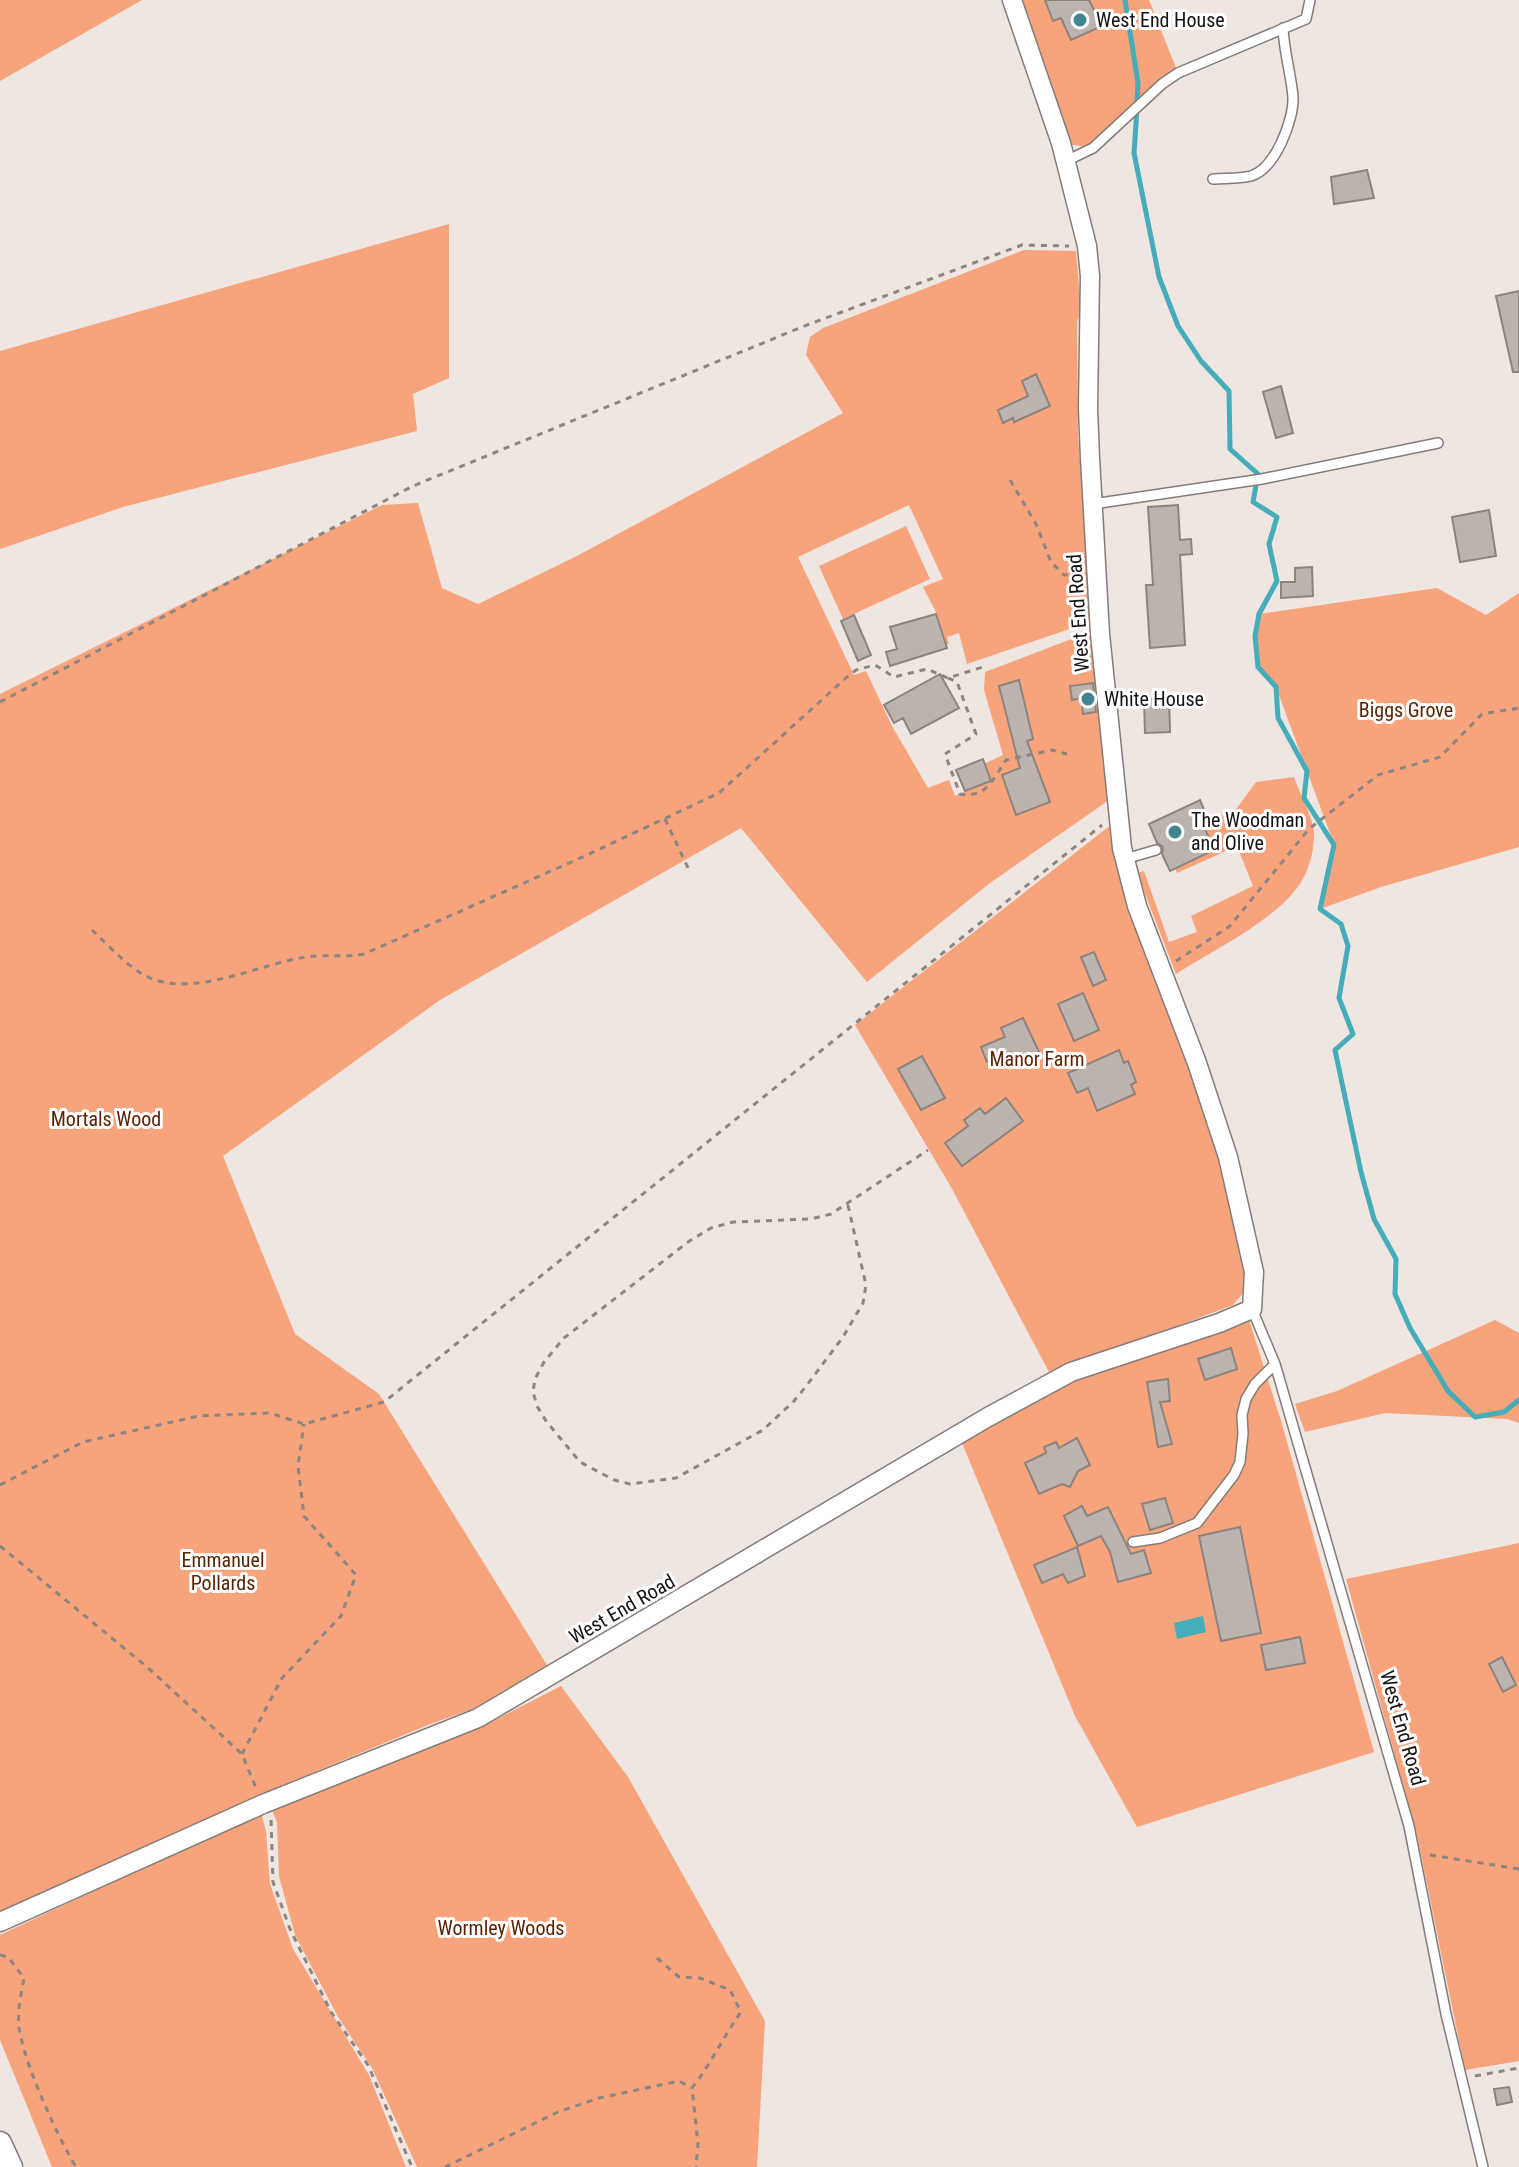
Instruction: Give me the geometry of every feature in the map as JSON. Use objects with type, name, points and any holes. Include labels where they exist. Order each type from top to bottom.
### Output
[{"type":"street","name":"West End Road","points":[[0,1922],[263,1804],[478,1718],[988,1417],[1071,1372],[1252,1309],[1254,1272],[1228,1157],[1197,1063],[1160,972],[1124,859],[1117,812],[1096,567],[1088,408],[1090,276],[1087,246],[1066,161],[1012,0]]},
{"type":"street","points":[[0,2143],[11,2167]]},
{"type":"lane","points":[[1066,161],[1093,148],[1178,73],[1306,19],[1310,0]]},
{"type":"lane","points":[[1213,179],[1253,176],[1276,153],[1291,118],[1293,97],[1284,55],[1283,28]]},
{"type":"lane","points":[[1093,504],[1262,479],[1438,443]]},
{"type":"lane","points":[[1124,859],[1156,850]]},
{"type":"lane","name":"West End Road","points":[[1252,1309],[1275,1364],[1409,1826],[1446,2014],[1483,2167]]},
{"type":"lane","points":[[1133,1542],[1160,1538],[1197,1523],[1234,1475],[1240,1462],[1242,1415],[1246,1399],[1255,1384],[1275,1364]]},
{"type":"path","points":[[0,702],[413,486],[807,325],[1022,245],[1087,246]]},
{"type":"path","points":[[1010,480],[1036,524],[1051,562],[1059,573],[1075,576],[1096,567]]},
{"type":"path","points":[[92,930],[145,976],[174,984],[218,980],[314,956],[364,954],[719,793],[818,700],[856,670],[875,665],[894,677],[927,669],[957,682],[976,734],[945,754],[960,794],[965,796],[995,782],[1006,760],[1052,750],[1067,754]]},
{"type":"path","points":[[948,678],[983,667]]},
{"type":"path","points":[[1160,972],[1230,926],[1309,829],[1378,775],[1440,757],[1482,714],[1519,708]]},
{"type":"path","points":[[0,1485],[83,1442],[199,1416],[270,1413],[304,1424],[384,1402],[1117,812]]},
{"type":"path","points":[[665,819],[689,870]]},
{"type":"path","points":[[848,1205],[866,1285],[863,1303],[843,1337],[807,1385],[763,1430],[676,1478],[630,1484],[614,1480],[580,1462],[546,1421],[533,1392],[535,1379],[544,1362],[564,1338],[688,1242],[711,1228],[733,1222],[811,1219],[831,1214],[928,1150]]},
{"type":"path","points":[[242,1754],[282,1678],[341,1616],[356,1575],[304,1516],[298,1466],[304,1424]]},
{"type":"path","points":[[0,1546],[147,1667],[242,1754],[272,1822],[273,1882],[290,1929],[331,2012],[368,2065],[412,2167]]},
{"type":"path","points":[[1414,1853],[1519,1869]]},
{"type":"path","points":[[0,1955],[8,1957],[24,1978],[18,2013],[19,2029],[30,2066],[76,2167]]},
{"type":"path","points":[[657,1958],[679,1977],[700,1978],[730,1990],[741,2012],[723,2036],[709,2067],[692,2088],[698,2144],[696,2167]]},
{"type":"path","points":[[1463,2078],[1519,2068]]},
{"type":"path","points":[[445,2167],[558,2112],[599,2098],[679,2081],[692,2088]]},
{"type":"green space","points":[[0,0],[142,0],[0,81]]},
{"type":"green space","points":[[1012,0],[1149,0],[1178,73],[1093,148],[1061,143]]},
{"type":"green space","points":[[449,224],[449,378],[413,394],[417,431],[123,507],[0,549],[0,351]]},
{"type":"green space","points":[[1024,250],[1076,251],[1081,311],[1077,322],[1078,437],[1093,621],[967,664],[959,633],[947,637],[949,644],[937,647],[945,642],[937,614],[923,587],[943,579],[909,505],[798,557],[854,675],[866,671],[892,726],[928,788],[949,780],[955,796],[991,781],[984,764],[1003,755],[984,690],[985,672],[1095,630],[1109,800],[990,883],[867,982],[741,828],[440,1000],[223,1156],[295,1334],[379,1394],[547,1665],[475,1708],[254,1797],[0,1914],[0,694],[382,505],[418,503],[442,588],[478,604],[575,557],[843,413],[806,355],[810,337],[823,328]]},
{"type":"green space","points":[[906,526],[930,579],[843,619],[819,566]]},
{"type":"green space","name":"Biggs Grove","points":[[1437,588],[1486,615],[1519,593],[1519,847],[1381,887],[1320,909],[1334,844],[1276,687],[1258,667],[1255,636],[1259,614]]},
{"type":"green space","points":[[1294,777],[1314,829],[1312,856],[1301,882],[1272,913],[1176,974],[1137,873],[1144,871],[1169,942],[1197,932],[1191,916],[1253,886],[1237,846],[1177,873],[1175,868],[1214,850],[1208,837],[1196,828],[1237,808],[1256,782]]},
{"type":"green space","name":"Manor Farm","points":[[1112,824],[1170,1014],[1220,1152],[1248,1276],[1243,1293],[1233,1305],[1050,1374],[951,1187],[855,1025]]},
{"type":"green space","points":[[1249,1320],[1282,1424],[1374,1752],[1137,1827],[1075,1716],[962,1443],[1024,1404],[1069,1383]]},
{"type":"green space","points":[[1495,1320],[1519,1333],[1519,1423],[1507,1419],[1385,1413],[1305,1432],[1295,1404],[1337,1391]]},
{"type":"green space","points":[[1519,1543],[1519,2061],[1465,2070],[1417,1835],[1346,1579]]},
{"type":"green space","name":"Wormley Woods","points":[[561,1686],[628,1777],[765,2021],[757,2167],[417,2167],[372,2068],[338,2017],[295,1935],[279,1876],[277,1822],[272,1810],[483,1726]]},
{"type":"green space","points":[[261,1813],[266,1831],[270,1884],[293,1949],[369,2075],[406,2167],[52,2167],[0,2040],[0,1935]]},
{"type":"water","points":[[1203,1616],[1206,1632],[1177,1639],[1174,1623]]},
{"type":"building","name":"West End House","points":[[1045,0],[1089,0],[1102,26],[1071,40],[1061,18],[1053,21]]},
{"type":"building","points":[[1367,170],[1374,198],[1334,204],[1331,177]]},
{"type":"building","points":[[1519,291],[1519,372],[1513,372],[1496,296]]},
{"type":"building","points":[[1036,374],[1050,406],[1014,422],[1013,418],[1003,423],[998,410],[1028,396],[1022,381]]},
{"type":"building","points":[[1281,386],[1293,433],[1276,438],[1263,392]]},
{"type":"building","points":[[1178,505],[1180,540],[1191,539],[1192,554],[1180,555],[1185,645],[1150,648],[1146,585],[1153,585],[1148,507]]},
{"type":"building","points":[[1489,510],[1496,556],[1460,562],[1452,517]]},
{"type":"building","points":[[1312,567],[1313,596],[1281,598],[1281,582],[1295,582],[1295,568]]},
{"type":"building","points":[[936,614],[947,648],[890,666],[886,652],[897,649],[890,627]]},
{"type":"building","points":[[854,615],[871,655],[858,661],[841,621]]},
{"type":"building","points":[[940,674],[959,708],[911,734],[903,718],[894,723],[884,705]]},
{"type":"building","points":[[1019,680],[1033,739],[1027,741],[1050,802],[1016,815],[1002,775],[1020,768],[999,686]]},
{"type":"building","name":"White House","points":[[1093,683],[1096,712],[1083,714],[1081,698],[1072,700],[1070,686]]},
{"type":"building","points":[[1169,698],[1170,732],[1145,733],[1144,699]]},
{"type":"building","points":[[983,759],[991,781],[965,791],[956,770]]},
{"type":"building","name":"The Woodman and Olive","points":[[1200,800],[1209,822],[1203,824],[1214,850],[1170,871],[1162,854],[1163,847],[1157,843],[1149,824]]},
{"type":"building","points":[[1094,952],[1106,980],[1093,986],[1081,957]]},
{"type":"building","points":[[1083,993],[1099,1030],[1074,1041],[1058,1004]]},
{"type":"building","points":[[1023,1018],[1041,1056],[1018,1067],[1011,1052],[987,1062],[981,1047],[1005,1037],[1001,1028]]},
{"type":"building","points":[[1119,1050],[1124,1063],[1128,1061],[1136,1082],[1131,1085],[1135,1094],[1097,1111],[1088,1088],[1077,1093],[1068,1073]]},
{"type":"building","points":[[922,1056],[945,1098],[921,1110],[898,1069]]},
{"type":"building","points":[[1006,1098],[1023,1121],[962,1166],[945,1143],[968,1126],[964,1120],[980,1108],[985,1114]]},
{"type":"building","points":[[1231,1348],[1237,1369],[1205,1380],[1198,1359]]},
{"type":"building","points":[[1168,1379],[1170,1401],[1160,1402],[1172,1444],[1158,1447],[1147,1382]]},
{"type":"building","points":[[1077,1438],[1090,1465],[1078,1471],[1070,1487],[1062,1484],[1039,1494],[1025,1463],[1046,1453],[1044,1447],[1056,1442],[1059,1448]]},
{"type":"building","points":[[1165,1498],[1173,1523],[1150,1530],[1142,1504]]},
{"type":"building","points":[[1082,1506],[1087,1516],[1108,1507],[1131,1554],[1144,1550],[1151,1573],[1118,1582],[1110,1552],[1101,1536],[1078,1546],[1064,1516]]},
{"type":"building","points":[[1240,1527],[1261,1633],[1221,1641],[1199,1536]]},
{"type":"building","points":[[1077,1547],[1085,1576],[1068,1583],[1063,1574],[1042,1583],[1034,1565]]},
{"type":"building","points":[[1300,1637],[1305,1663],[1266,1670],[1261,1645]]},
{"type":"building","points":[[1502,1657],[1516,1685],[1503,1692],[1489,1664]]},
{"type":"building","points":[[1509,2087],[1512,2102],[1497,2105],[1494,2089]]},
{"type":"waterway","points":[[1125,0],[1138,83],[1137,104]]},
{"type":"waterway","points":[[1137,109],[1134,153],[1159,277],[1178,326],[1201,361],[1229,391],[1230,449],[1258,474],[1253,502],[1277,517],[1269,544],[1277,581],[1259,614],[1255,636],[1258,667],[1276,687],[1278,718],[1307,771],[1304,798],[1334,845],[1320,909],[1341,924],[1348,946],[1339,998],[1353,1034],[1335,1050],[1374,1219],[1396,1259],[1395,1294],[1410,1328],[1448,1391],[1475,1417],[1504,1412],[1519,1400]]},
{"type":"place","name":"West End House","points":[[1080,20]]},
{"type":"place","name":"White House","points":[[1088,699]]},
{"type":"place","name":"The Woodman and Olive","points":[[1175,832]]},
{"type":"park label","name":"Mortals Wood","points":[[106,1119]]},
{"type":"park label","name":"Emmanuel Pollards","points":[[223,1572]]}]
